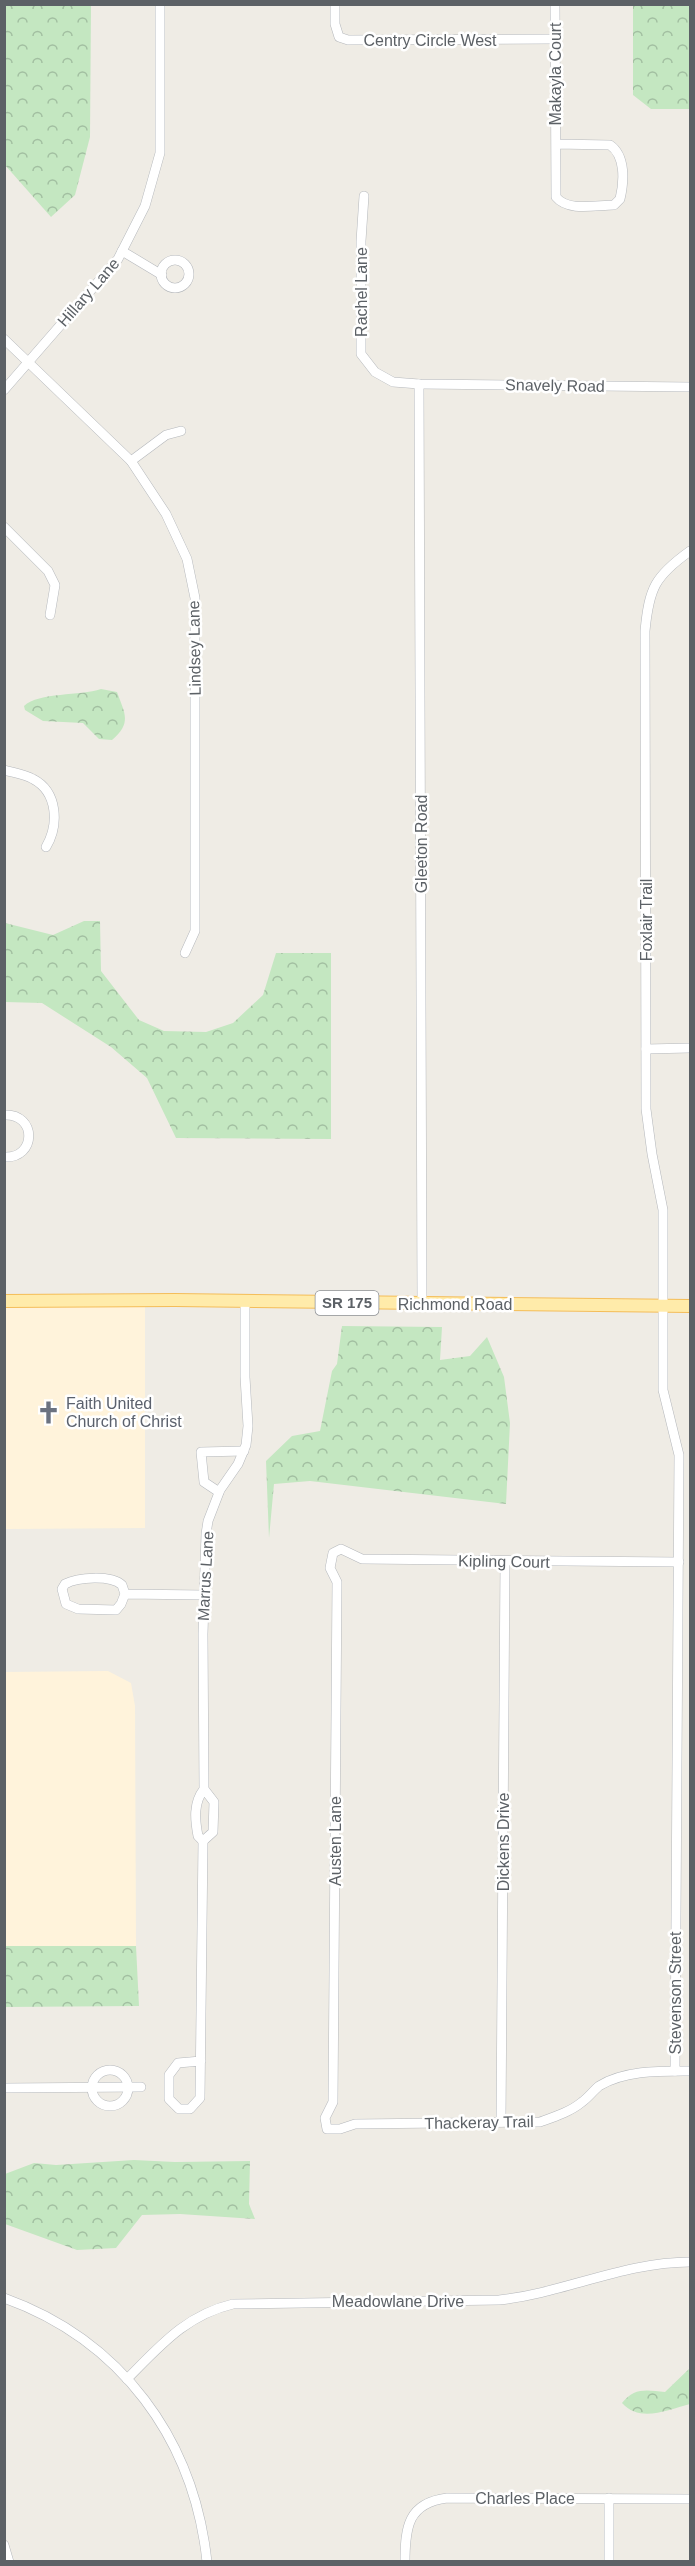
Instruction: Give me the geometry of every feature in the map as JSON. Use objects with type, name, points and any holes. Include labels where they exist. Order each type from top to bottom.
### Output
[{"type":"main road","name":"Richmond Road","points":[[4,1301],[690,1306]]},
{"type":"street","name":"Hillary Lane","points":[[4,390],[118,259],[145,206],[160,153],[160,4]]},
{"type":"street","name":"Centry Circle West","points":[[335,4],[337,32],[339,37],[348,40],[555,39]]},
{"type":"street","name":"Makayla Court","points":[[555,4],[556,144]]},
{"type":"street","points":[[556,144],[610,145],[617,150],[621,159],[620,199],[614,205],[561,204],[556,197],[556,144]]},
{"type":"street","name":"Rachel Lane","points":[[364,196],[361,241],[361,354],[375,372],[393,382],[419,384]]},
{"type":"street","points":[[122,251],[162,275]]},
{"type":"street","name":"Lindsey Lane","points":[[4,339],[131,461],[166,514],[187,560],[195,598],[195,931],[185,953]]},
{"type":"street","name":"Snavely Road","points":[[419,384],[690,387]]},
{"type":"street","name":"Gleeton Road","points":[[419,384],[422,1304]]},
{"type":"street","points":[[131,461],[166,435],[181,431]]},
{"type":"street","points":[[4,527],[48,571],[56,585],[50,615]]},
{"type":"street","name":"Foxlair Trail","points":[[664,1305],[663,1210],[646,1109],[645,631],[648,599],[659,578],[690,551]]},
{"type":"street","points":[[4,770],[33,779],[51,799],[55,817],[51,838],[46,847]]},
{"type":"street","points":[[646,1049],[690,1048]]},
{"type":"street","points":[[4,1115],[15,1116],[22,1120],[30,1134],[23,1152],[15,1156],[4,1157]]},
{"type":"street","name":"Marrus Lane","points":[[204,1789],[214,1802],[213,1832],[203,1841],[198,1836],[196,1811],[198,1798],[204,1789],[204,1595],[208,1521],[219,1492],[244,1451],[248,1426],[244,1302]]},
{"type":"street","name":"Stevenson Street","points":[[664,1305],[663,1389],[679,1455],[675,2071]]},
{"type":"street","points":[[219,1492],[204,1482],[201,1452],[244,1451]]},
{"type":"street","name":"Kipling Court","points":[[333,1553],[341,1549],[362,1559],[679,1562]]},
{"type":"street","name":"Austen Lane","points":[[327,2129],[325,2118],[333,2102],[337,1582],[330,1568],[333,1553]]},
{"type":"street","name":"Dickens Drive","points":[[501,2122],[505,1562]]},
{"type":"street","points":[[75,1580],[114,1580],[122,1585],[125,1594],[122,1604],[116,1610],[78,1609],[66,1604],[62,1589],[65,1584],[75,1580]]},
{"type":"street","points":[[125,1594],[204,1595]]},
{"type":"street","points":[[201,2061],[178,2063],[169,2074],[169,2099],[179,2109],[190,2109],[198,2103],[201,2061],[203,1841]]},
{"type":"street","points":[[108,2069],[122,2074],[129,2087],[124,2100],[111,2106],[98,2101],[92,2087],[97,2075],[108,2069]]},
{"type":"street","name":"Thackeray Trail","points":[[327,2129],[340,2129],[355,2124],[540,2122],[558,2116],[582,2102],[598,2087],[617,2078],[690,2071]]},
{"type":"street","points":[[4,2088],[141,2087]]},
{"type":"street","name":"Meadowlane Drive","points":[[127,2379],[188,2322],[211,2310],[233,2304],[499,2300],[538,2294],[633,2269],[690,2262]]},
{"type":"street","points":[[4,2298],[42,2314],[101,2353],[155,2412],[186,2470],[204,2536],[207,2562]]},
{"type":"street","name":"Charles Place","points":[[405,2562],[405,2537],[409,2521],[420,2508],[432,2500],[447,2498],[690,2499]]},
{"type":"street","points":[[609,2498],[609,2562]]},
{"type":"street","points":[[4,2545],[9,2562]]},
{"type":"shaded area","points":[[145,1300],[145,1528],[5,1529],[4,1301]]},
{"type":"shaded area","points":[[108,1671],[131,1683],[135,1706],[136,1946],[5,1946],[4,1672]]},
{"type":"green space","points":[[4,5],[91,5],[90,137],[75,195],[51,217],[5,165]]},
{"type":"green space","points":[[633,5],[690,5],[690,109],[651,109],[633,95]]},
{"type":"green space","points":[[101,689],[117,692],[124,712],[122,728],[112,740],[99,739],[83,723],[43,721],[25,710],[24,706],[39,698]]},
{"type":"green space","points":[[84,921],[100,921],[101,971],[139,1020],[164,1031],[206,1032],[233,1023],[263,995],[276,953],[331,953],[331,1139],[176,1138],[147,1078],[111,1047],[42,1003],[5,1002],[5,923],[53,935]]},
{"type":"green space","points":[[342,1326],[442,1327],[440,1360],[470,1356],[487,1337],[504,1377],[510,1423],[506,1504],[310,1481],[274,1484],[269,1538],[266,1461],[292,1436],[320,1431],[332,1371],[337,1364]]},
{"type":"green space","points":[[5,1946],[136,1946],[139,2006],[5,2007]]},
{"type":"green space","points":[[134,2160],[250,2161],[249,2204],[255,2219],[180,2214],[142,2215],[116,2248],[77,2250],[5,2224],[5,2174],[34,2163],[56,2165]]},
{"type":"green space","points":[[690,2368],[690,2404],[663,2412],[645,2414],[629,2409],[622,2403],[636,2392],[647,2390],[665,2392]]},
{"type":"place","name":"Faith United Church of Christ","points":[[48,1412]]}]
